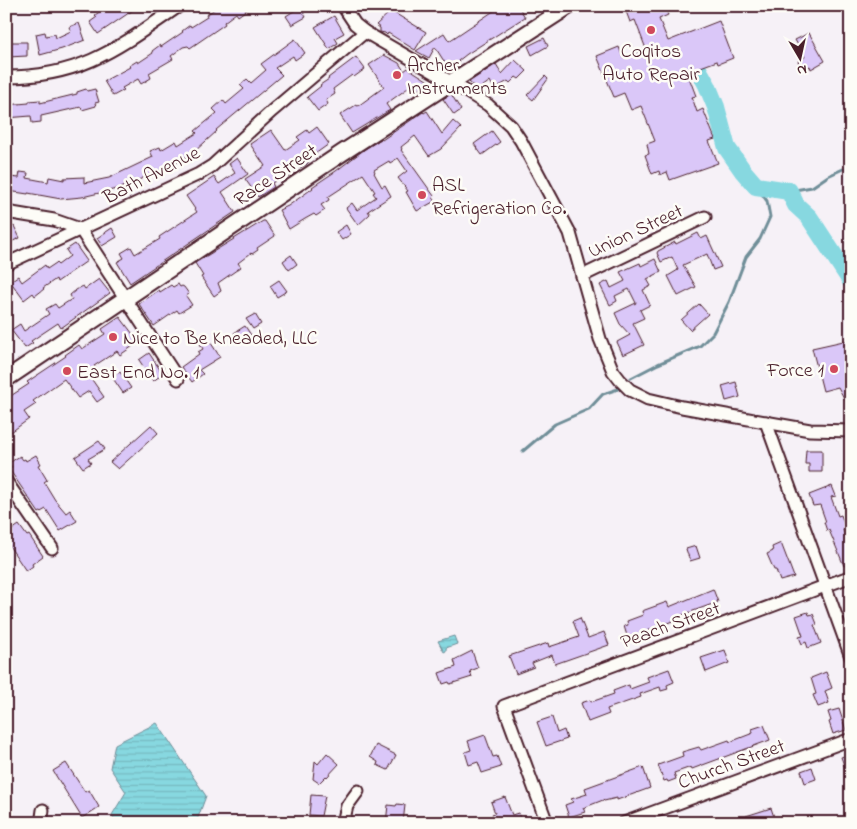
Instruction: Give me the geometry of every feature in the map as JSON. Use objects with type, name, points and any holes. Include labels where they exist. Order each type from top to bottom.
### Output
[{"type":"main road","name":"Race Street","points":[[6,378],[125,297],[569,6]]},
{"type":"street","points":[[6,77],[44,75],[82,65],[117,48],[179,6]]},
{"type":"street","points":[[343,6],[355,24],[365,32],[488,105],[498,113],[521,141],[570,233],[596,328],[609,363],[620,380],[630,390],[648,399],[682,407],[810,430],[851,431]]},
{"type":"street","name":"Bath Avenue","points":[[6,264],[199,174],[212,166],[272,111],[365,32]]},
{"type":"street","points":[[6,212],[54,220],[80,230],[178,379]]},
{"type":"street","name":"Union Street","points":[[582,276],[705,218]]},
{"type":"street","points":[[766,422],[851,657]]},
{"type":"street","points":[[6,481],[52,548]]},
{"type":"street","name":"Peach Street","points":[[547,823],[504,706],[849,577]]},
{"type":"street","name":"Church Street","points":[[624,823],[851,739]]},
{"type":"street","points":[[343,823],[347,806],[358,791]]},
{"type":"street","points":[[42,823],[43,810]]},
{"type":"water","points":[[454,636],[457,644],[446,648],[444,652],[438,641]]},
{"type":"water","points":[[157,723],[206,796],[196,823],[117,823],[112,815],[126,792],[110,768],[115,744]]},
{"type":"building","points":[[108,6],[139,6],[98,34],[90,22],[97,17],[95,15]]},
{"type":"building","points":[[219,6],[252,6],[238,16],[236,13],[224,22],[225,24],[190,48],[188,46],[183,47],[171,56],[173,59],[149,73],[151,78],[141,84],[138,79],[122,88],[124,90],[113,96],[104,81],[130,67],[137,61],[138,63],[153,53],[152,51],[160,45],[161,47],[190,25],[191,27],[207,17],[206,15]]},
{"type":"building","points":[[501,6],[518,6],[525,17],[467,54],[449,69],[435,47],[429,58],[416,51],[444,33],[449,41]]},
{"type":"building","points":[[624,6],[656,6],[657,9],[664,6],[668,15],[659,19],[668,41],[719,21],[733,58],[718,64],[717,61],[687,72],[696,96],[692,97],[697,112],[703,109],[715,139],[709,141],[718,163],[670,180],[667,172],[660,175],[659,171],[652,174],[645,155],[649,154],[647,144],[655,141],[641,106],[631,110],[624,93],[614,97],[597,56],[619,47],[623,58],[646,49],[635,20],[630,22]]},
{"type":"building","points":[[300,7],[306,17],[292,25],[286,16]]},
{"type":"building","points":[[391,11],[426,32],[415,50],[388,33],[387,35],[380,32],[380,28],[376,25]]},
{"type":"building","points":[[334,16],[344,33],[335,38],[338,43],[329,49],[315,27]]},
{"type":"building","points":[[79,23],[85,40],[40,55],[36,34],[45,32],[46,36],[55,34],[56,38],[71,31],[69,27]]},
{"type":"building","points":[[809,33],[825,61],[811,69],[810,66],[803,70],[798,61],[805,57],[795,40]]},
{"type":"building","points":[[544,38],[548,46],[532,55],[528,46]]},
{"type":"building","points":[[295,39],[305,53],[295,60],[293,56],[275,68],[282,75],[216,130],[194,152],[178,162],[121,188],[82,197],[61,199],[8,191],[10,177],[19,178],[20,172],[28,173],[27,178],[48,182],[49,177],[64,180],[64,178],[84,177],[84,183],[109,178],[153,157],[150,151],[160,147],[161,150],[176,141],[178,145],[197,133],[195,131],[217,113],[213,109],[223,100],[226,104],[244,89],[240,85],[247,79],[251,83],[266,70],[261,64]]},
{"type":"building","points":[[8,42],[27,42],[27,56],[8,57]]},
{"type":"building","points":[[384,55],[399,63],[404,71],[408,68],[430,82],[416,91],[412,85],[386,104],[390,110],[352,133],[340,115],[356,105],[358,106],[384,87],[369,65]]},
{"type":"building","points":[[356,57],[365,69],[354,77],[352,75],[333,89],[335,94],[326,100],[328,104],[318,111],[307,97]]},
{"type":"building","points":[[515,60],[527,71],[519,79],[516,77],[510,83],[508,81],[494,89],[490,81],[478,90],[469,82],[496,64],[502,74]]},
{"type":"building","points":[[545,76],[548,79],[533,100],[527,95]]},
{"type":"building","points":[[86,89],[87,91],[95,89],[99,102],[95,103],[96,106],[82,110],[81,107],[41,116],[41,122],[32,123],[31,116],[6,118],[6,105],[40,100],[40,103],[77,94],[77,92]]},
{"type":"building","points":[[451,94],[461,110],[454,115],[443,99]]},
{"type":"building","points":[[427,111],[442,134],[453,121],[461,128],[441,149],[429,156],[415,136],[401,147],[401,150],[434,196],[435,201],[417,211],[406,192],[408,191],[398,178],[407,171],[398,158],[374,170],[382,187],[385,185],[391,196],[368,211],[370,214],[358,225],[346,208],[352,203],[357,210],[376,197],[373,193],[375,192],[363,174],[328,197],[329,200],[321,205],[325,210],[316,216],[314,214],[289,229],[279,210],[288,206],[365,149]]},
{"type":"building","points":[[317,127],[329,144],[308,159],[307,164],[300,168],[298,166],[272,183],[274,187],[258,197],[245,179],[265,166],[250,144],[271,130],[285,150],[300,140],[297,137],[307,130],[309,133]]},
{"type":"building","points":[[492,131],[500,142],[482,155],[474,144]]},
{"type":"building","points":[[237,158],[248,174],[222,192],[235,212],[130,283],[117,262],[124,258],[121,253],[131,247],[135,254],[160,239],[159,237],[197,212],[186,196],[214,177],[219,184],[235,173],[229,164]]},
{"type":"building","points":[[265,221],[275,236],[238,263],[241,267],[218,283],[221,291],[214,296],[201,277],[203,276],[195,263]]},
{"type":"building","points":[[346,225],[351,234],[342,240],[336,232]]},
{"type":"building","points":[[14,226],[20,238],[6,244],[6,230]]},
{"type":"building","points":[[112,228],[117,237],[102,246],[97,238]]},
{"type":"building","points":[[698,233],[701,239],[707,236],[721,267],[713,270],[707,254],[683,265],[696,287],[678,296],[668,276],[678,270],[672,257],[661,262],[657,253],[675,242],[676,244]]},
{"type":"building","points":[[75,244],[87,261],[57,282],[56,279],[35,296],[33,293],[24,300],[10,281],[18,276],[22,282],[45,265],[47,269],[56,263],[58,265],[70,256],[66,250]]},
{"type":"building","points":[[291,255],[297,264],[289,270],[283,261]]},
{"type":"building","points":[[655,259],[661,272],[647,279],[651,286],[643,290],[650,305],[640,310],[644,318],[633,323],[644,345],[623,355],[617,342],[630,335],[620,324],[615,313],[636,303],[629,289],[615,296],[617,301],[610,305],[600,285],[608,281],[611,288],[625,281],[620,272],[640,263],[641,266]]},
{"type":"building","points":[[99,279],[110,293],[61,328],[58,323],[31,341],[33,343],[25,348],[11,330],[20,324],[24,331],[49,314],[46,309],[55,304],[58,308],[72,299],[70,295],[76,290],[83,286],[85,289]]},
{"type":"building","points":[[279,280],[287,291],[277,297],[270,286]]},
{"type":"building","points":[[178,284],[180,287],[184,287],[189,294],[186,296],[192,305],[179,313],[177,310],[154,326],[139,304],[159,290],[160,292],[171,285],[173,287]]},
{"type":"building","points":[[699,304],[708,314],[690,330],[681,320]]},
{"type":"building","points":[[255,314],[261,324],[253,329],[246,319]]},
{"type":"building","points":[[120,317],[139,342],[120,355],[117,351],[94,366],[96,369],[88,374],[104,397],[97,402],[89,391],[78,398],[64,379],[33,401],[36,404],[24,412],[29,419],[11,432],[6,425],[6,399],[29,384],[27,382],[79,345],[82,349],[105,334],[102,329]]},
{"type":"building","points":[[245,326],[251,335],[240,342],[234,333]]},
{"type":"building","points":[[207,337],[220,357],[199,370],[203,374],[192,382],[181,367],[199,354],[198,352],[203,349],[199,342]]},
{"type":"building","name":"Force 1","points":[[848,340],[851,352],[851,411],[838,387],[823,391],[812,348]]},
{"type":"building","points":[[149,353],[163,374],[153,381],[139,360]]},
{"type":"building","points":[[120,372],[131,388],[123,393],[112,377]]},
{"type":"building","points":[[736,382],[740,397],[726,401],[722,386]]},
{"type":"building","points":[[151,425],[158,433],[118,469],[110,462]]},
{"type":"building","points":[[99,441],[105,449],[88,459],[91,463],[83,468],[75,457]]},
{"type":"building","points":[[806,450],[822,450],[822,472],[809,472],[809,464],[805,464]]},
{"type":"building","points":[[36,455],[41,464],[38,465],[47,480],[44,482],[55,500],[66,513],[70,510],[77,521],[60,531],[46,509],[39,513],[9,469],[12,467],[9,463],[20,456],[26,461]]},
{"type":"building","points":[[832,486],[836,496],[831,497],[838,516],[841,515],[846,529],[843,530],[851,550],[851,563],[844,566],[829,530],[827,531],[820,505],[813,506],[809,495]]},
{"type":"building","points":[[19,525],[27,536],[29,535],[43,556],[26,571],[6,541],[6,534]]},
{"type":"building","points":[[781,543],[794,577],[780,581],[767,554],[773,551],[772,547]]},
{"type":"building","points":[[696,546],[700,558],[690,561],[686,549]]},
{"type":"building","points":[[713,589],[718,602],[682,615],[683,617],[649,630],[650,632],[628,639],[624,626],[628,625],[627,621],[643,615],[642,611],[667,602],[669,607]]},
{"type":"building","points":[[808,612],[809,615],[813,614],[817,624],[814,625],[821,643],[808,648],[806,642],[802,644],[799,637],[803,636],[796,616]]},
{"type":"building","points":[[580,618],[588,638],[604,632],[609,645],[555,664],[552,655],[532,663],[534,667],[516,674],[509,656],[548,643],[549,647],[579,637],[573,621]]},
{"type":"building","points":[[725,650],[729,663],[706,672],[701,658]]},
{"type":"building","points":[[472,651],[478,668],[470,671],[472,677],[450,684],[449,682],[443,684],[439,673],[456,667],[454,660]]},
{"type":"building","points":[[669,669],[674,682],[667,685],[668,689],[661,691],[660,687],[640,694],[641,697],[607,709],[609,714],[588,722],[581,703],[590,700],[591,702],[614,694],[613,691],[629,685],[630,689],[649,682],[647,677]]},
{"type":"building","points":[[826,672],[832,688],[825,691],[829,703],[818,707],[813,695],[816,694],[811,678]]},
{"type":"building","points":[[839,709],[846,730],[833,734],[828,712]]},
{"type":"building","points":[[552,717],[557,733],[564,730],[567,739],[546,746],[537,722]]},
{"type":"building","points":[[764,725],[770,740],[692,769],[691,767],[674,773],[676,779],[668,782],[667,780],[664,781],[658,765],[683,756],[682,752],[699,747],[701,750],[729,740],[730,742],[753,733],[752,729]]},
{"type":"building","points":[[485,735],[493,757],[497,756],[501,767],[482,773],[478,762],[469,765],[465,752],[471,750],[468,741]]},
{"type":"building","points":[[376,745],[396,755],[388,770],[377,765],[378,762],[370,757]]},
{"type":"building","points":[[327,753],[339,764],[319,783],[313,779],[315,761],[318,764]]},
{"type":"building","points":[[851,754],[851,781],[850,781],[841,757]]},
{"type":"building","points":[[66,763],[85,792],[89,790],[99,807],[82,818],[53,771]]},
{"type":"building","points":[[643,767],[650,788],[617,800],[617,798],[603,800],[583,808],[585,812],[569,817],[565,805],[573,802],[571,799],[587,794],[585,788]]},
{"type":"building","points":[[812,767],[816,779],[805,783],[801,771]]},
{"type":"building","points":[[311,795],[325,796],[321,816],[309,815]]},
{"type":"building","points":[[505,797],[512,815],[518,813],[522,823],[495,823],[492,814],[495,813],[491,802]]},
{"type":"building","points":[[397,804],[405,805],[403,823],[386,823],[388,805],[396,806]]},
{"type":"building","points":[[771,808],[776,823],[749,823],[746,816]]},
{"type":"waterway","points":[[692,58],[707,85],[716,107],[727,148],[743,171],[756,186],[789,191],[796,205],[809,217],[851,281]]},
{"type":"waterway","points":[[789,191],[812,187],[843,169]]},
{"type":"waterway","points":[[631,378],[700,346],[713,333],[729,302],[746,257],[760,239],[770,217],[767,201],[756,186]]},
{"type":"waterway","points":[[523,451],[555,424],[589,409],[603,394],[618,389]]},
{"type":"place","name":"Coqitos Auto Repair","points":[[651,30]]},
{"type":"place","name":"Archer Instruments","points":[[397,75]]},
{"type":"place","name":"ASL Refrigeration Co.","points":[[422,195]]},
{"type":"place","name":"Nice to Be Kneaded, LLC","points":[[113,337]]},
{"type":"place","name":"Force 1","points":[[834,369]]},
{"type":"place","name":"East End No. 1","points":[[67,371]]}]
